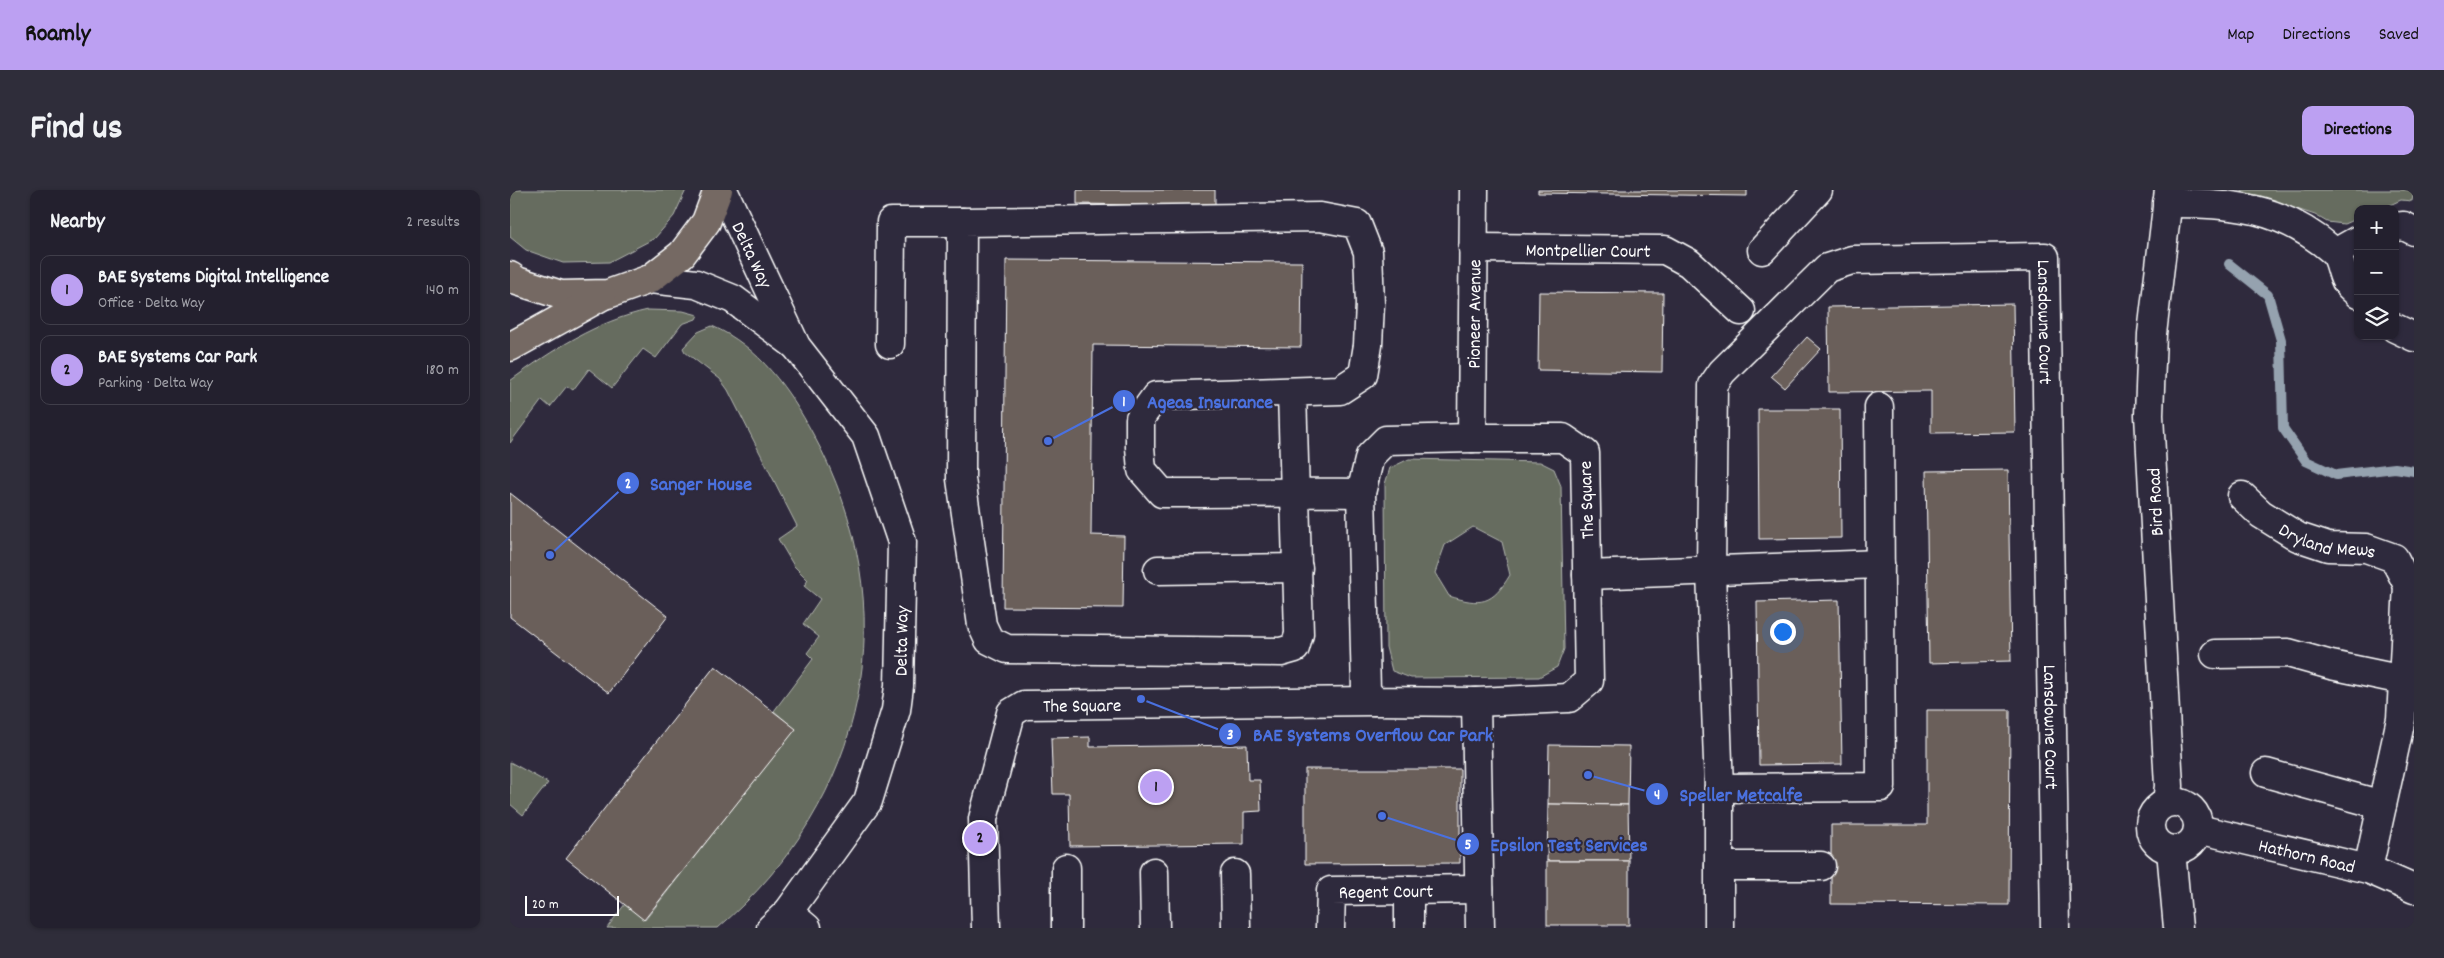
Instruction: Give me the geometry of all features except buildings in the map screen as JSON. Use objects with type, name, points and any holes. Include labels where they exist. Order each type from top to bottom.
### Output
[{"type":"main road","points":[[510,347],[556,320],[608,294],[650,279],[682,254],[706,222],[718,190]]},
{"type":"main road","points":[[510,276],[517,281],[561,295],[608,294]]},
{"type":"street","name":"Delta Way","points":[[723,190],[796,346],[866,436],[902,542],[899,686],[896,710],[868,801],[789,923]]},
{"type":"street","name":"Pioneer Avenue","points":[[1472,438],[1474,190]]},
{"type":"street","points":[[1762,250],[1818,190]]},
{"type":"street","points":[[2168,197],[2199,203],[2258,209],[2347,246],[2346,282],[2354,290]]},
{"type":"street","name":"Bird Road","points":[[2167,802],[2169,786],[2149,415],[2152,334],[2168,197]]},
{"type":"street","points":[[890,344],[891,222],[1320,217],[1358,224],[1368,252],[1369,270],[1368,337],[1363,375],[1340,390],[1156,396],[1140,418],[1140,447],[1142,470],[1162,493],[1361,493]]},
{"type":"street","points":[[962,222],[961,479],[982,625],[989,640],[1006,649],[1281,652],[1295,648],[1299,634],[1292,392]]},
{"type":"street","points":[[2399,227],[2404,226],[2414,231]]},
{"type":"street","name":"Montpellier Court","points":[[1473,248],[1665,250],[1688,263],[1741,311]]},
{"type":"street","name":"Lansdowne Court","points":[[1719,928],[1719,788],[1710,572],[1713,385],[1722,372],[1827,268],[1852,260],[2045,257],[2055,928]]},
{"type":"street","name":"Delta Way","points":[[650,279],[696,284],[733,299],[796,346]]},
{"type":"street","points":[[2399,330],[2414,337]]},
{"type":"street","points":[[1719,788],[1881,787],[1879,407]]},
{"type":"street","name":"The Square","points":[[986,928],[983,819],[1011,713],[1024,705],[1374,701],[1476,702],[1569,698],[1589,681],[1585,453],[1563,438],[1472,438],[1386,440],[1370,456],[1361,493],[1366,690],[1374,701]]},
{"type":"street","name":"Dryland Mews","points":[[2242,496],[2261,514],[2298,538],[2328,547],[2366,548],[2394,558],[2411,584],[2403,680],[2402,719],[2368,869]]},
{"type":"street","points":[[1587,575],[1710,572],[1880,564]]},
{"type":"street","points":[[1158,570],[1298,568]]},
{"type":"street","points":[[2215,654],[2288,653],[2330,665],[2403,680]]},
{"type":"street","points":[[1476,702],[1480,928]]},
{"type":"street","points":[[2266,773],[2382,805]]},
{"type":"street","points":[[2167,802],[2184,803],[2196,814],[2198,829],[2192,843],[2179,850],[2171,850],[2156,843],[2150,827],[2154,812],[2167,802]]},
{"type":"street","name":"Hathorn Road","points":[[2198,829],[2368,869],[2414,889]]},
{"type":"street","points":[[2171,850],[2178,928]]},
{"type":"street","points":[[1719,866],[1821,866]]},
{"type":"street","points":[[1066,868],[1066,928]]},
{"type":"street","points":[[1154,872],[1155,928]]},
{"type":"street","points":[[1236,874],[1236,928]]},
{"type":"street","name":"Regent Court","points":[[1330,928],[1331,891],[1479,889]]},
{"type":"street","name":"Regent Court","points":[[1409,890],[1409,928]]},
{"type":"green space","points":[[510,190],[686,190],[674,216],[655,238],[609,262],[563,263],[526,250],[510,237]]},
{"type":"green space","points":[[2239,190],[2414,190],[2412,201],[2401,200],[2390,205],[2354,205],[2354,220],[2344,224],[2327,222],[2315,215]]},
{"type":"green space","points":[[648,310],[683,311],[698,315],[696,319],[682,324],[656,358],[643,349],[612,388],[589,369],[573,390],[567,386],[550,407],[542,400],[510,443],[510,381],[542,358],[593,329],[611,321]]},
{"type":"green space","points":[[712,326],[744,345],[772,371],[794,402],[813,434],[842,500],[859,567],[864,633],[857,698],[839,761],[809,821],[769,877],[718,928],[607,928],[625,904],[645,920],[795,729],[774,711],[813,659],[807,653],[819,637],[803,624],[820,599],[804,586],[808,580],[794,566],[778,539],[797,526],[728,390],[720,379],[685,352],[683,348],[698,332]]},
{"type":"green space","points":[[1409,459],[1540,462],[1554,469],[1561,486],[1564,649],[1557,667],[1539,677],[1411,678],[1392,671],[1386,647],[1385,484],[1390,468]],"holes":[[[1473,527],[1502,542],[1510,575],[1504,585],[1485,601],[1470,601],[1449,596],[1435,573],[1445,545]]]},
{"type":"green space","points":[[510,762],[548,783],[523,815],[510,804]]},
{"type":"waterway","points":[[2229,264],[2268,295],[2281,340],[2283,428],[2306,461],[2336,475],[2395,468],[2414,471]]},
{"type":"place","name":"Ageas Insurance","points":[[1048,441]]},
{"type":"place","name":"Sanger House","points":[[550,555]]},
{"type":"place","name":"BAE Systems Overflow Car Park","points":[[1141,699]]},
{"type":"place","name":"Speller Metcalfe","points":[[1588,775]]},
{"type":"place","name":"BAE Systems Digital Intelligence","points":[[1156,787]]},
{"type":"place","name":"Epsilon Test Services","points":[[1382,816]]},
{"type":"place","name":"BAE Systems Car Park","points":[[980,838]]}]
